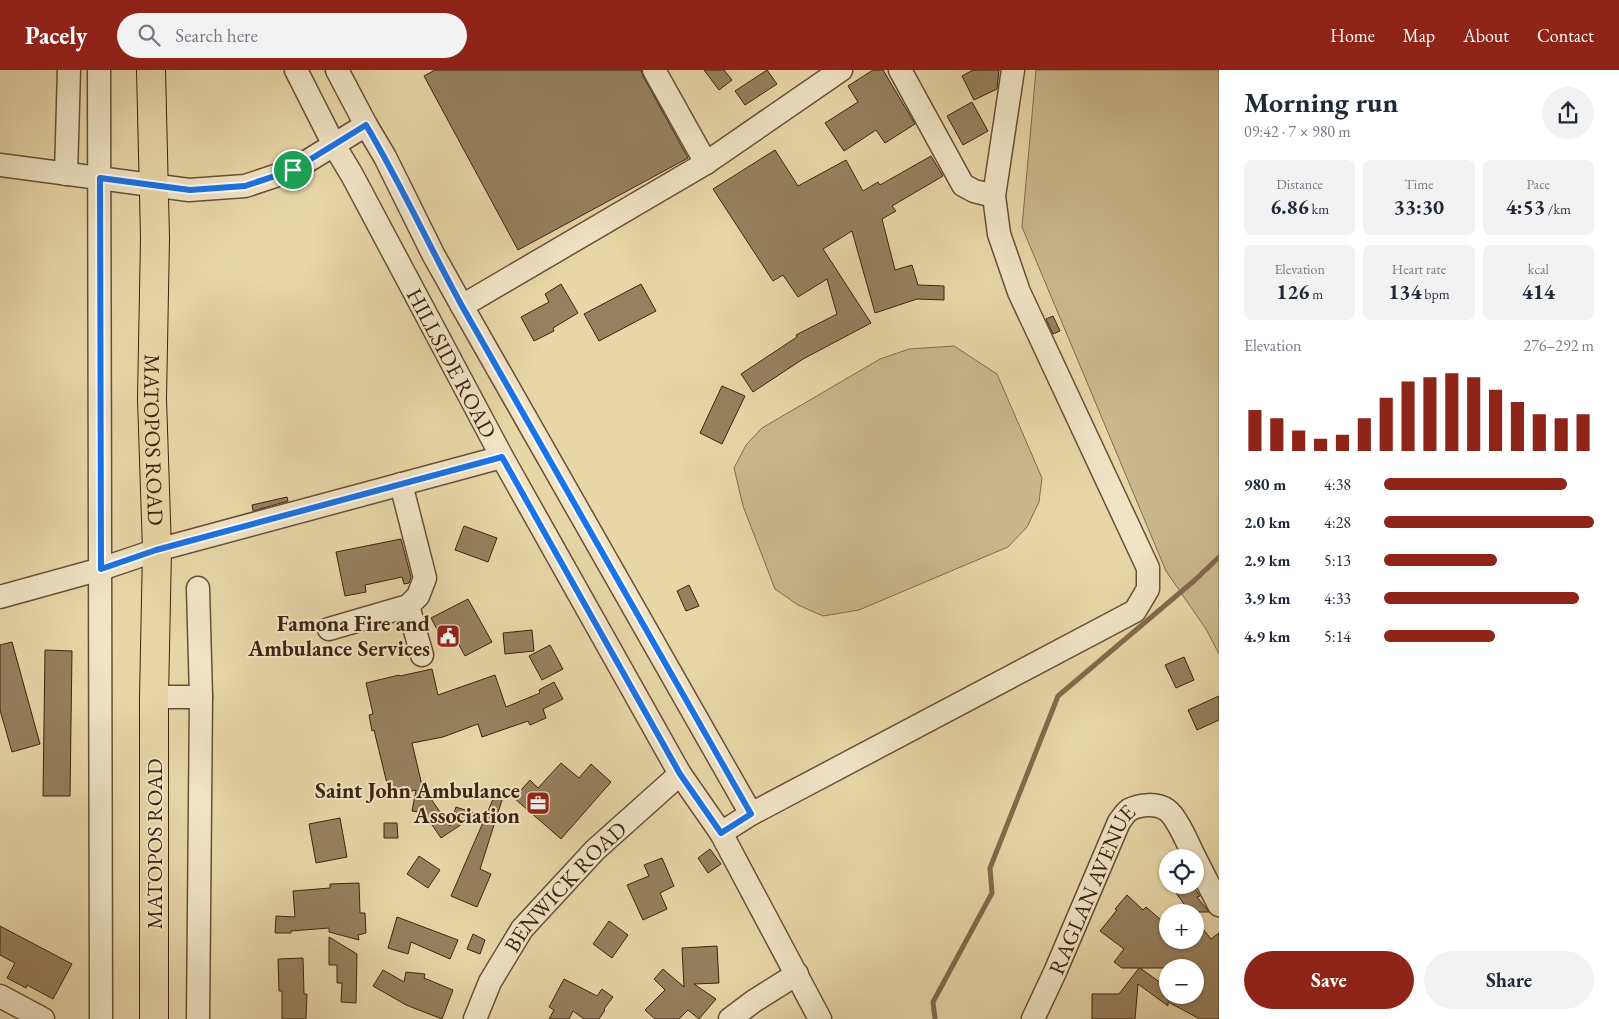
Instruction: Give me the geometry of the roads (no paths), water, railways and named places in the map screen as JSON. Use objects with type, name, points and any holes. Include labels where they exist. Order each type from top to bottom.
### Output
[{"type":"main road","name":"MATOPOS ROAD","points":[[151,70],[155,238],[152,399],[156,550],[154,1019]]},
{"type":"street","points":[[66,174],[69,70]]},
{"type":"street","points":[[99,70],[101,1019]]},
{"type":"street","name":"HILLSIDE ROAD","points":[[296,70],[334,145],[357,184],[502,457],[680,774],[721,833],[820,1019]]},
{"type":"street","points":[[337,70],[433,254],[751,814]]},
{"type":"street","points":[[654,70],[706,163]]},
{"type":"street","points":[[462,306],[706,163],[841,70]]},
{"type":"street","points":[[900,70],[964,185],[974,191],[994,196]]},
{"type":"street","points":[[721,833],[751,814],[1135,611],[1148,590],[1148,568],[1019,292],[999,234],[994,196],[1013,70]]},
{"type":"street","points":[[0,165],[190,190],[245,186],[293,170],[366,125]]},
{"type":"street","points":[[0,597],[101,569],[156,550],[502,457]]},
{"type":"street","points":[[330,629],[408,606],[418,596],[425,578],[401,484]]},
{"type":"street","points":[[198,588],[201,697],[198,1019]]},
{"type":"street","points":[[408,606],[422,655]]},
{"type":"street","points":[[154,697],[201,697]]},
{"type":"street","name":"BENWICK ROAD","points":[[475,1019],[490,982],[522,929],[595,850],[680,774]]},
{"type":"street","name":"RAGLAN AVENUE","points":[[1033,1019],[1056,972],[1119,822],[1128,811],[1141,806],[1154,805],[1167,810],[1176,822],[1190,849]]},
{"type":"street","points":[[1204,876],[1219,905]]},
{"type":"street","points":[[730,1019],[796,974]]},
{"type":"street","points":[[0,996],[43,1019]]},
{"type":"waterway","points":[[935,1019],[933,1002],[992,893],[990,868],[1058,696],[1195,580],[1219,557]]},
{"type":"place","name":"Famona Fire and Ambulance Services","points":[[448,636]]},
{"type":"place","name":"Saint John Ambulance Association","points":[[538,803]]}]
